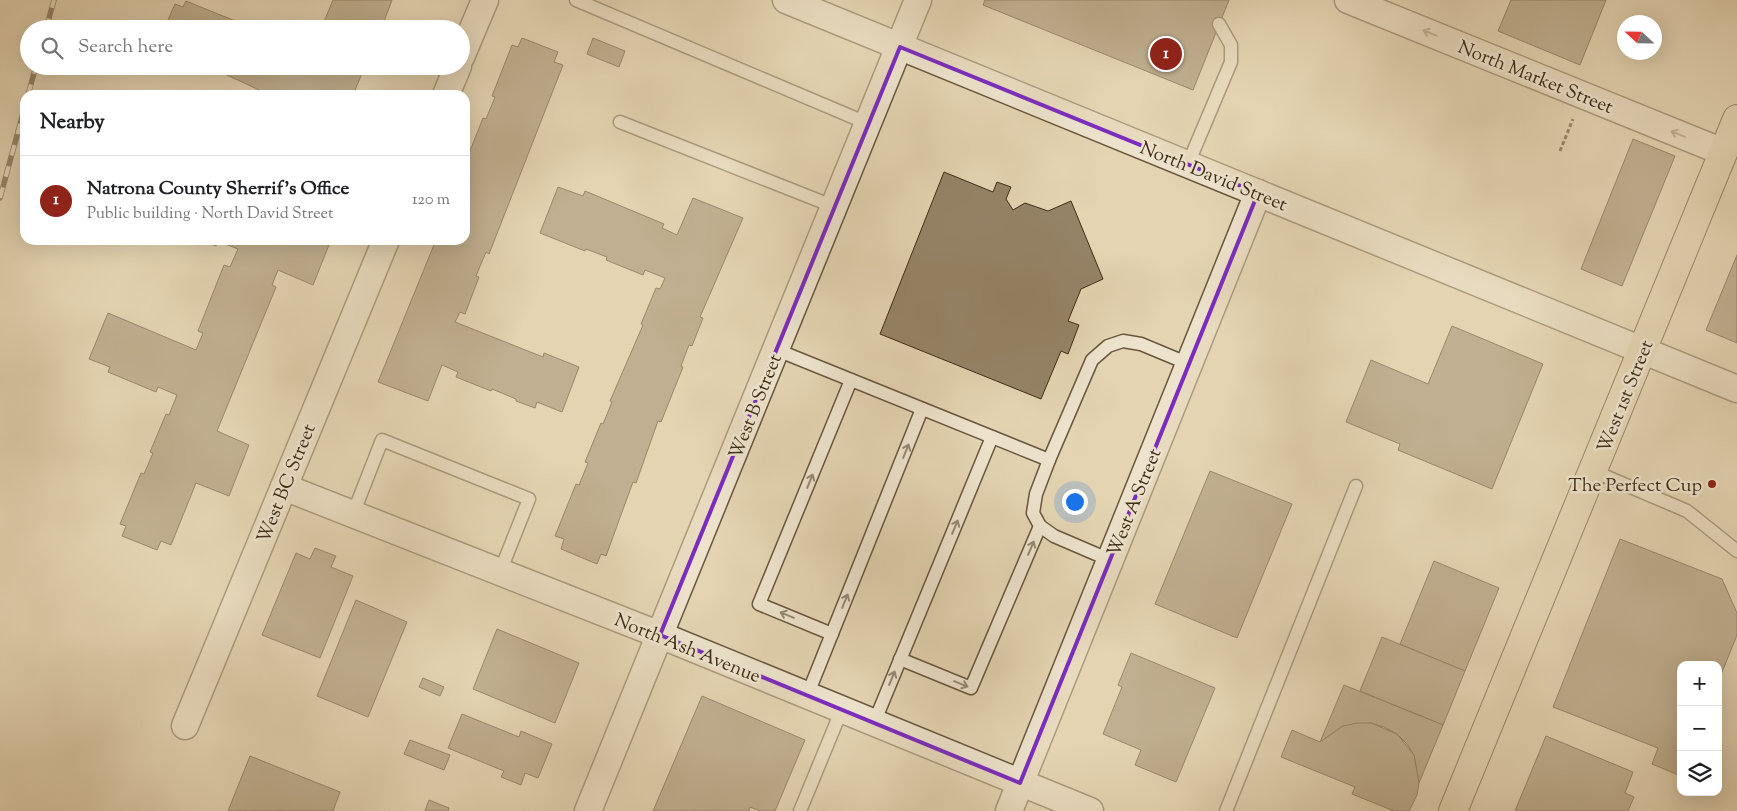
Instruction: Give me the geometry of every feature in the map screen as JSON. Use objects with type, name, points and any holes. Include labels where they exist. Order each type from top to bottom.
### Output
[{"type":"main road","name":"West 1st Street","points":[[1453,811],[1732,138]]},
{"type":"street","points":[[470,36],[485,0]]},
{"type":"street","name":"North David Street","points":[[786,0],[1737,389]]},
{"type":"street","name":"West B Street","points":[[588,811],[918,0]]},
{"type":"street","name":"North Market Street","points":[[1348,0],[1732,138]]},
{"type":"street","points":[[448,90],[454,75]]},
{"type":"street","name":"West A Street","points":[[1009,811],[1258,193]]},
{"type":"street","name":"West BC Street","points":[[185,726],[384,245]]},
{"type":"street","name":"North Ash Avenue","points":[[284,487],[660,635],[1090,811]]},
{"type":"lane","points":[[576,0],[869,124]]},
{"type":"lane","points":[[1188,164],[1231,62],[1231,45],[1220,24]]},
{"type":"lane","points":[[620,122],[835,207]]},
{"type":"lane","points":[[1110,560],[1054,536],[1040,526],[1033,514],[1036,494],[1049,460],[1092,360],[1108,346],[1123,341],[1141,344],[1189,364]]},
{"type":"lane","points":[[777,350],[1049,460]]},
{"type":"lane","points":[[832,634],[760,604],[851,380]]},
{"type":"lane","points":[[808,696],[922,409]]},
{"type":"lane","points":[[874,723],[992,437]]},
{"type":"lane","points":[[353,514],[382,440],[529,499],[500,572]]},
{"type":"lane","points":[[1593,471],[1687,511],[1737,551]]},
{"type":"lane","points":[[1226,811],[1356,486]]},
{"type":"lane","points":[[900,659],[971,688],[1040,526]]},
{"type":"lane","points":[[800,811],[842,709]]},
{"type":"path","points":[[1560,151],[1574,118]]},
{"type":"highlighted area","points":[[900,47],[1258,193],[1020,783],[660,635]]},
{"type":"building","points":[[333,0],[392,0],[384,20],[325,20]]},
{"type":"building","points":[[985,0],[1229,0],[1193,90],[983,5]]},
{"type":"building","points":[[1511,0],[1606,0],[1580,65],[1498,31]]},
{"type":"building","points":[[186,1],[233,20],[168,20],[175,4],[183,7]]},
{"type":"building","points":[[522,38],[558,52],[554,62],[563,65],[489,254],[486,252],[476,276],[479,277],[465,314],[460,312],[455,322],[543,357],[544,353],[579,367],[562,412],[537,402],[535,408],[516,401],[516,399],[492,389],[491,391],[456,377],[458,372],[442,365],[428,401],[378,382],[434,245],[470,245],[470,151],[483,118],[486,119],[495,97],[492,96],[512,45],[518,47]]},
{"type":"building","points":[[593,38],[625,51],[619,67],[587,54]]},
{"type":"building","points":[[227,75],[361,75],[355,90],[259,90]]},
{"type":"building","points":[[1633,139],[1675,156],[1622,286],[1581,269]]},
{"type":"building","points":[[944,172],[993,192],[997,182],[1011,187],[1006,199],[1013,210],[1025,203],[1048,211],[1071,201],[1103,279],[1081,289],[1068,321],[1079,325],[1068,354],[1061,351],[1041,399],[880,334]]},
{"type":"building","points":[[558,187],[583,196],[585,191],[664,224],[662,228],[677,235],[693,198],[743,218],[700,317],[703,318],[692,346],[689,345],[681,366],[683,367],[661,422],[658,421],[636,483],[633,482],[606,556],[601,554],[597,564],[561,549],[564,539],[555,536],[576,484],[579,485],[588,463],[585,462],[612,402],[610,401],[643,325],[641,324],[656,288],[660,289],[665,278],[645,270],[643,275],[606,260],[607,257],[586,249],[585,251],[540,233]]},
{"type":"building","points":[[228,245],[329,245],[313,285],[278,270],[272,285],[276,287],[217,431],[249,445],[229,496],[196,483],[171,545],[161,541],[157,550],[122,536],[126,526],[120,524],[141,473],[144,474],[153,453],[150,452],[166,414],[169,415],[177,395],[158,387],[156,392],[108,372],[110,367],[89,359],[108,313],[196,350],[203,333],[198,331],[224,265],[230,267],[238,249]]},
{"type":"building","points":[[1737,255],[1737,343],[1706,330]]},
{"type":"building","points":[[1452,326],[1543,364],[1492,489],[1398,450],[1400,444],[1346,422],[1371,360],[1428,384]]},
{"type":"building","points":[[1210,471],[1292,504],[1237,638],[1155,604]]},
{"type":"building","points":[[1620,539],[1722,579],[1737,613],[1737,635],[1722,672],[1722,661],[1677,661],[1677,774],[1652,764],[1658,748],[1553,707]]},
{"type":"building","points":[[315,548],[336,556],[331,567],[353,576],[320,658],[262,635],[296,553],[310,559]]},
{"type":"building","points":[[1434,561],[1499,588],[1465,671],[1400,644]]},
{"type":"building","points":[[356,600],[407,622],[368,717],[317,696]]},
{"type":"building","points":[[497,629],[579,663],[555,723],[473,689]]},
{"type":"building","points":[[1382,637],[1465,671],[1443,725],[1360,691]]},
{"type":"building","points":[[1131,653],[1215,688],[1176,782],[1135,765],[1141,750],[1103,734],[1122,687],[1118,685]]},
{"type":"building","points":[[423,678],[444,687],[440,696],[419,687]]},
{"type":"building","points":[[1344,685],[1443,725],[1419,783],[1414,755],[1397,734],[1384,727],[1371,723],[1343,726],[1320,742]]},
{"type":"building","points":[[702,696],[805,740],[775,811],[760,811],[750,807],[749,811],[653,811]]},
{"type":"building","points":[[462,714],[519,737],[521,731],[552,744],[538,778],[525,773],[521,785],[501,777],[504,771],[448,748]]},
{"type":"building","points":[[1371,723],[1397,734],[1414,755],[1419,783],[1417,795],[1409,811],[1394,811],[1352,794],[1355,787],[1281,757],[1292,730],[1320,742],[1343,726]]},
{"type":"building","points":[[1546,736],[1633,772],[1625,793],[1634,797],[1628,811],[1515,811]]},
{"type":"building","points":[[410,740],[450,755],[444,770],[404,754]]},
{"type":"building","points":[[250,756],[340,792],[333,811],[228,811]]},
{"type":"building","points":[[429,800],[449,808],[448,811],[425,811]]},
{"type":"railway","points":[[48,20],[54,0]]},
{"type":"railway","points":[[29,90],[34,75]]},
{"type":"railway","points":[[0,198],[20,124]]},
{"type":"place","name":"Natrona County Sherrif's Office","points":[[1166,54]]},
{"type":"place","name":"The Perfect Cup","points":[[1712,484]]}]
